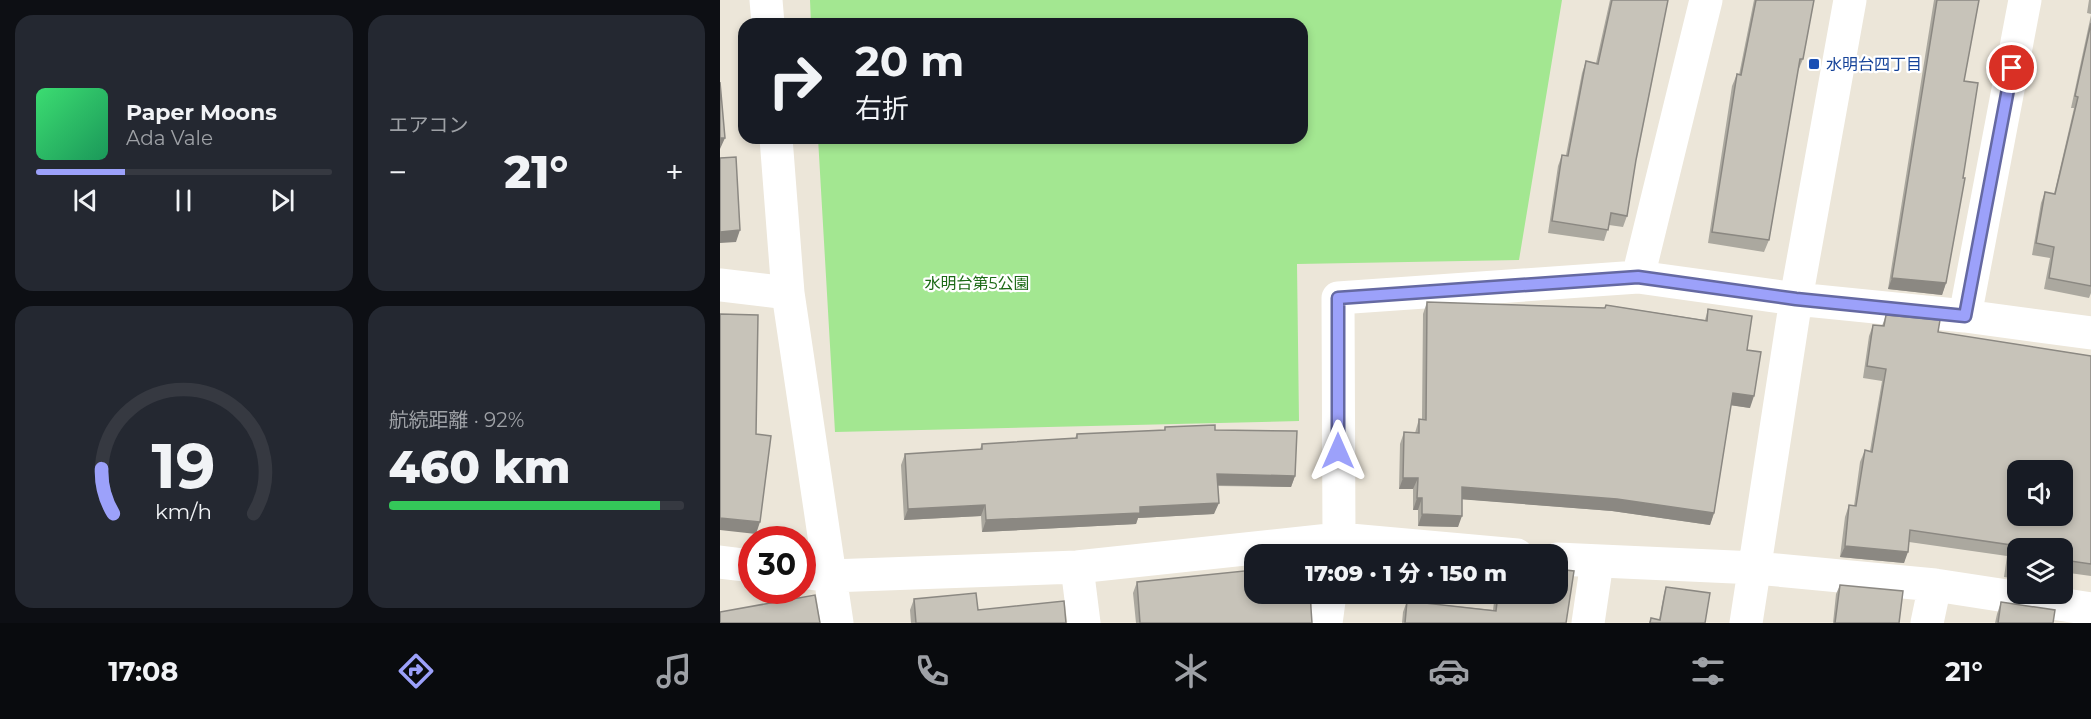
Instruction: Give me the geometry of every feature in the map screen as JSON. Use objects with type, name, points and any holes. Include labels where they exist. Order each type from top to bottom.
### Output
[{"type":"street","points":[[766,0],[768,18]]},
{"type":"street","points":[[1638,277],[1706,0]]},
{"type":"street","points":[[1746,623],[1796,299],[1850,0]]},
{"type":"street","points":[[1965,316],[2025,0]]},
{"type":"street","points":[[776,144],[788,293],[811,526]]},
{"type":"street","points":[[1337,544],[1338,298],[1638,277],[1796,299],[1965,316],[2091,333]]},
{"type":"street","points":[[720,285],[788,293]]},
{"type":"street","points":[[837,623],[816,574],[1077,567],[1244,554]]},
{"type":"street","points":[[1568,560],[1756,568],[1935,585],[2091,609]]},
{"type":"street","points":[[720,562],[738,564]]},
{"type":"street","points":[[1588,623],[1597,562]]},
{"type":"street","points":[[1077,567],[1084,623]]},
{"type":"street","points":[[1927,623],[1935,585]]},
{"type":"street","points":[[1326,623],[1329,604]]},
{"type":"green space","name":"水明台第5公園","points":[[810,0],[1562,0],[1519,260],[1297,264],[1299,421],[835,432],[818,144],[1308,144],[1308,18],[811,18]]},
{"type":"building","points":[[1612,0],[1668,0],[1627,216],[1611,213],[1608,230],[1552,221],[1562,155],[1568,156],[1586,61],[1598,64]]},
{"type":"building","points":[[1756,0],[1814,0],[1803,59],[1800,59],[1769,240],[1712,232],[1737,74],[1741,75]]},
{"type":"building","points":[[1937,0],[1979,0],[1964,81],[1978,83],[1963,178],[1965,178],[1946,283],[1892,278]]},
{"type":"building","points":[[2091,23],[2091,286],[2049,278],[2054,247],[2036,243],[2045,192],[2055,194],[2078,97],[2075,96]]},
{"type":"building","points":[[720,82],[725,138],[720,138]]},
{"type":"building","points":[[736,157],[740,230],[720,232],[720,158]]},
{"type":"building","points":[[1427,302],[1605,308],[1606,305],[1707,321],[1708,309],[1752,316],[1747,350],[1761,352],[1754,396],[1733,393],[1714,513],[1617,499],[1462,487],[1462,516],[1422,514],[1422,498],[1417,498],[1418,478],[1403,478],[1404,432],[1419,433],[1419,419],[1426,420]]},
{"type":"building","points":[[720,314],[758,315],[756,434],[771,436],[760,522],[720,518]]},
{"type":"building","points":[[1886,315],[1940,320],[1938,332],[2091,356],[2091,564],[2073,561],[2073,538],[2007,538],[2007,544],[1910,530],[1908,552],[1845,546],[1849,505],[1856,506],[1865,450],[1872,452],[1886,369],[1867,366],[1873,325],[1884,326]]},
{"type":"building","points":[[1215,425],[1215,430],[1297,431],[1295,476],[1217,474],[1219,503],[1140,507],[1140,513],[986,520],[985,505],[908,509],[905,454],[982,449],[982,444],[1077,438],[1077,434]]},
{"type":"building","points":[[1568,570],[1574,571],[1566,623],[1405,623],[1407,604],[1434,604],[1496,611],[1497,604],[1568,604]]},
{"type":"building","points":[[1244,571],[1244,604],[1311,604],[1312,623],[1140,623],[1137,582]]},
{"type":"building","points":[[1840,585],[1903,591],[1899,623],[1835,623]]},
{"type":"building","points":[[1666,587],[1710,593],[1705,623],[1650,623],[1651,618],[1660,620]]},
{"type":"building","points":[[976,593],[978,610],[1064,601],[1066,623],[916,623],[914,599]]},
{"type":"building","points":[[816,601],[820,623],[720,623],[720,612],[765,604],[816,604]]},
{"type":"building","points":[[2001,602],[2055,610],[2053,623],[1998,623]]},
{"type":"place","name":"水明台四丁目","points":[[1814,64]]},
{"type":"route","points":[[1338,451],[1338,298],[1638,277],[1796,299],[1965,316],[2012,68]]}]
